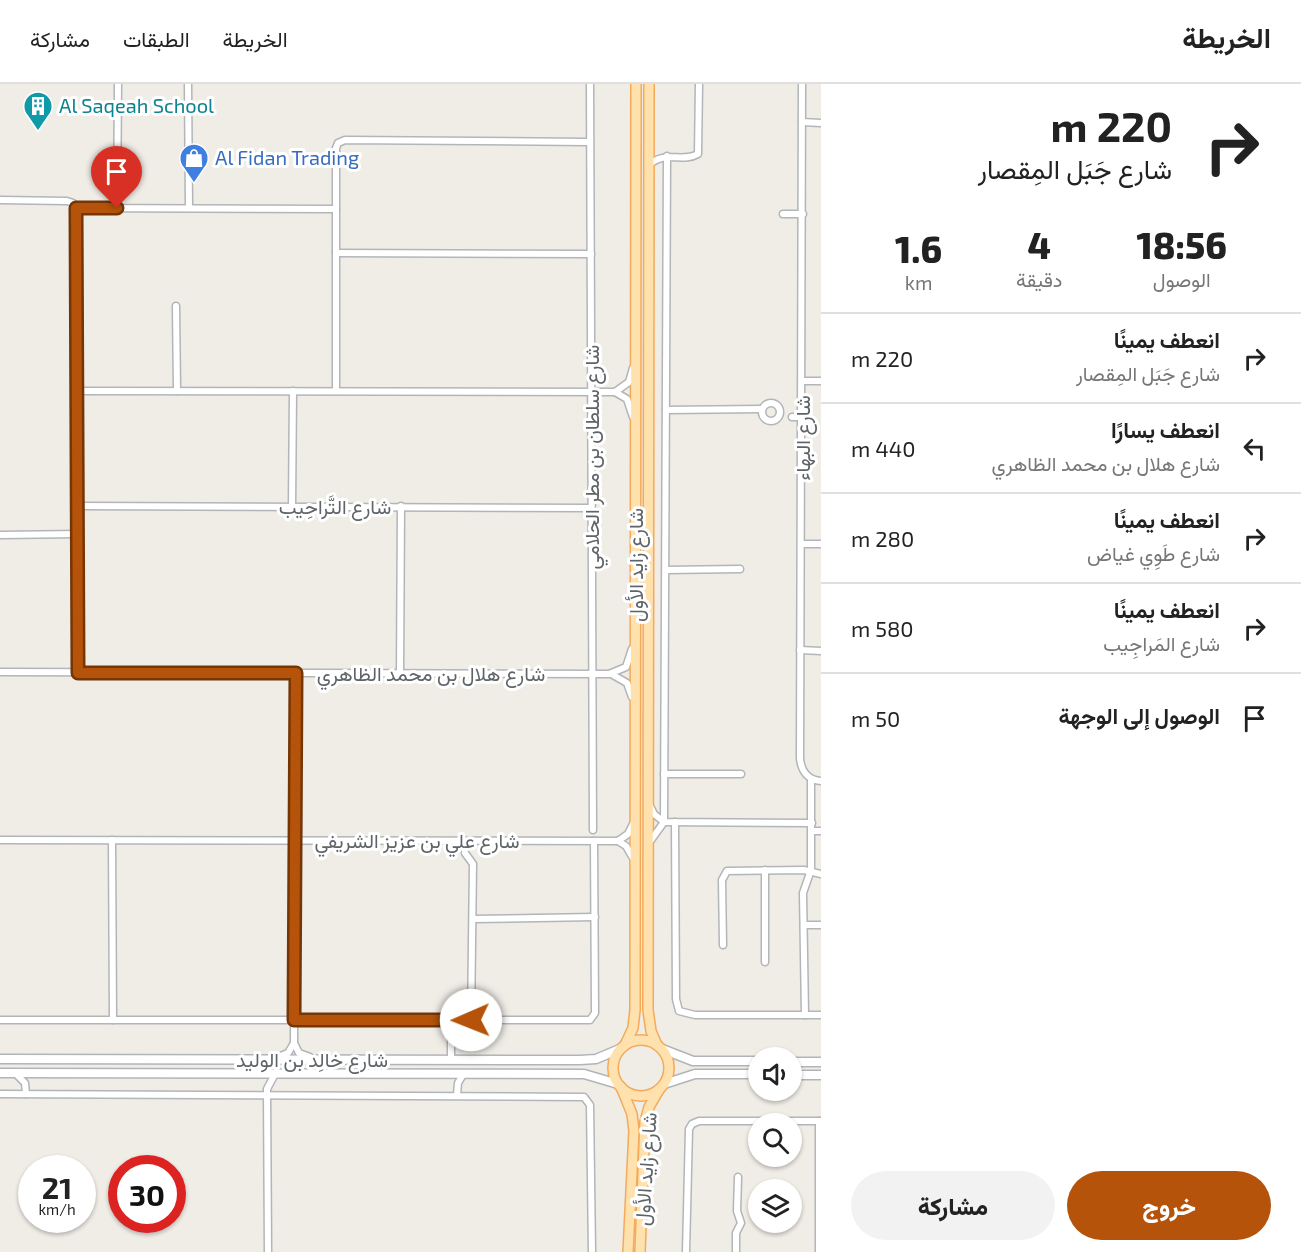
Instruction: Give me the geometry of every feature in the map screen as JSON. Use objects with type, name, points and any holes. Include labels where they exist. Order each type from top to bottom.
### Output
[{"type":"main road","name":"شارع زايد الأول","points":[[623,1046],[633,1028],[635,1010],[636,84]]},
{"type":"main road","name":"شارع زايد الأول","points":[[649,84],[648,1010],[650,1024],[660,1047]]},
{"type":"main road","points":[[638,1040],[660,1047],[669,1066],[662,1086],[640,1096],[620,1086],[613,1065],[623,1046],[638,1040]]},
{"type":"main road","name":"شارع زايد الأول","points":[[620,1086],[632,1114],[634,1131],[628,1252]]},
{"type":"main road","name":"شارع زايد الأول","points":[[640,1252],[645,1122],[652,1100],[662,1086]]},
{"type":"street","points":[[117,208],[118,84]]},
{"type":"street","points":[[188,84],[189,208]]},
{"type":"street","name":"شارع سلطان بن مطر الحلامي","points":[[590,84],[593,830]]},
{"type":"street","points":[[649,166],[657,158],[693,157],[699,152],[699,84]]},
{"type":"street","name":"شارع البهاء","points":[[802,84],[803,417],[800,758],[802,768],[811,779]]},
{"type":"street","points":[[802,122],[821,123]]},
{"type":"street","points":[[336,391],[336,148],[338,143],[345,140],[589,142]]},
{"type":"street","points":[[648,848],[653,834],[664,822],[667,156]]},
{"type":"street","points":[[0,200],[67,201],[73,203],[76,208],[78,673]]},
{"type":"street","points":[[76,208],[336,209]]},
{"type":"street","points":[[783,214],[803,214]]},
{"type":"street","points":[[336,253],[591,254]]},
{"type":"street","points":[[176,306],[177,391]]},
{"type":"street","points":[[615,392],[629,382],[637,350]]},
{"type":"street","points":[[803,381],[821,381]]},
{"type":"street","points":[[78,391],[615,392],[629,403],[636,429]]},
{"type":"street","points":[[292,391],[292,507]]},
{"type":"street","points":[[666,410],[762,409],[767,405],[778,406],[786,418]]},
{"type":"street","points":[[762,409],[761,415],[766,419],[803,417]]},
{"type":"street","name":"شارع التَّراحِيب","points":[[79,506],[591,508]]},
{"type":"street","points":[[400,674],[401,506]]},
{"type":"street","points":[[0,535],[79,534]]},
{"type":"street","points":[[802,544],[821,544]]},
{"type":"street","points":[[666,570],[740,569]]},
{"type":"street","points":[[609,674],[620,672],[628,664],[636,635]]},
{"type":"street","points":[[800,650],[821,651]]},
{"type":"street","name":"شارع هلال بن محمد الظاهري","points":[[0,672],[609,674]]},
{"type":"street","points":[[259,1060],[288,1053],[294,1042],[296,673]]},
{"type":"street","points":[[609,674],[627,683],[636,715]]},
{"type":"street","points":[[664,774],[741,774]]},
{"type":"street","points":[[805,1015],[803,889],[811,870],[811,779],[821,781]]},
{"type":"street","points":[[648,802],[654,814],[664,822],[812,827],[821,831]]},
{"type":"street","points":[[636,810],[630,832],[618,841],[629,849],[636,870]]},
{"type":"street","points":[[675,822],[677,1008],[682,1013],[695,1015],[821,1015]]},
{"type":"street","name":"شارع علي بن عزيز الشريفي","points":[[0,840],[618,841]]},
{"type":"street","points":[[111,840],[113,1020]]},
{"type":"street","points":[[0,1020],[590,1020],[594,1013],[594,841]]},
{"type":"street","points":[[465,853],[473,860],[473,919],[470,923],[471,1020]]},
{"type":"street","points":[[723,945],[723,875],[732,870],[811,870],[821,874]]},
{"type":"street","points":[[765,870],[765,962]]},
{"type":"street","points":[[473,919],[595,917]]},
{"type":"street","points":[[804,925],[821,925]]},
{"type":"street","points":[[451,1021],[451,1060]]},
{"type":"street","points":[[294,1042],[303,1056],[333,1059]]},
{"type":"street","name":"شارع خالِد بن الوليد","points":[[0,1059],[580,1060],[596,1059],[623,1046]]},
{"type":"street","points":[[660,1047],[693,1061],[748,1061]]},
{"type":"street","points":[[116,1073],[117,1066],[132,1061]]},
{"type":"street","points":[[802,1062],[821,1062]]},
{"type":"street","points":[[259,1072],[268,1091]]},
{"type":"street","points":[[268,1252],[268,1091],[276,1072]]},
{"type":"street","name":"شارع خالِد بن الوليد","points":[[0,1073],[584,1074],[620,1086]]},
{"type":"street","points":[[26,1094],[29,1078],[36,1073]]},
{"type":"street","points":[[449,1073],[457,1091]]},
{"type":"street","points":[[457,1091],[464,1073]]},
{"type":"street","points":[[15,1074],[23,1080],[26,1086]]},
{"type":"street","points":[[662,1086],[695,1074],[748,1074]]},
{"type":"street","points":[[802,1074],[821,1075]]},
{"type":"street","points":[[0,1094],[457,1091],[580,1096],[587,1099],[591,1109],[592,1252]]},
{"type":"street","points":[[686,1252],[689,1130],[692,1124],[699,1121],[820,1122],[819,1252]]},
{"type":"street","points":[[736,1252],[736,1233],[741,1223],[737,1211],[738,1177]]},
{"type":"street","points":[[623,1252],[629,1226]]},
{"type":"place","name":"Al Saqeah School","points":[[38,132]]},
{"type":"place","name":"Al Fidan Trading","points":[[194,184]]},
{"type":"route","points":[[117,208],[76,208],[78,673],[296,673],[294,1020],[471,1020]]}]
